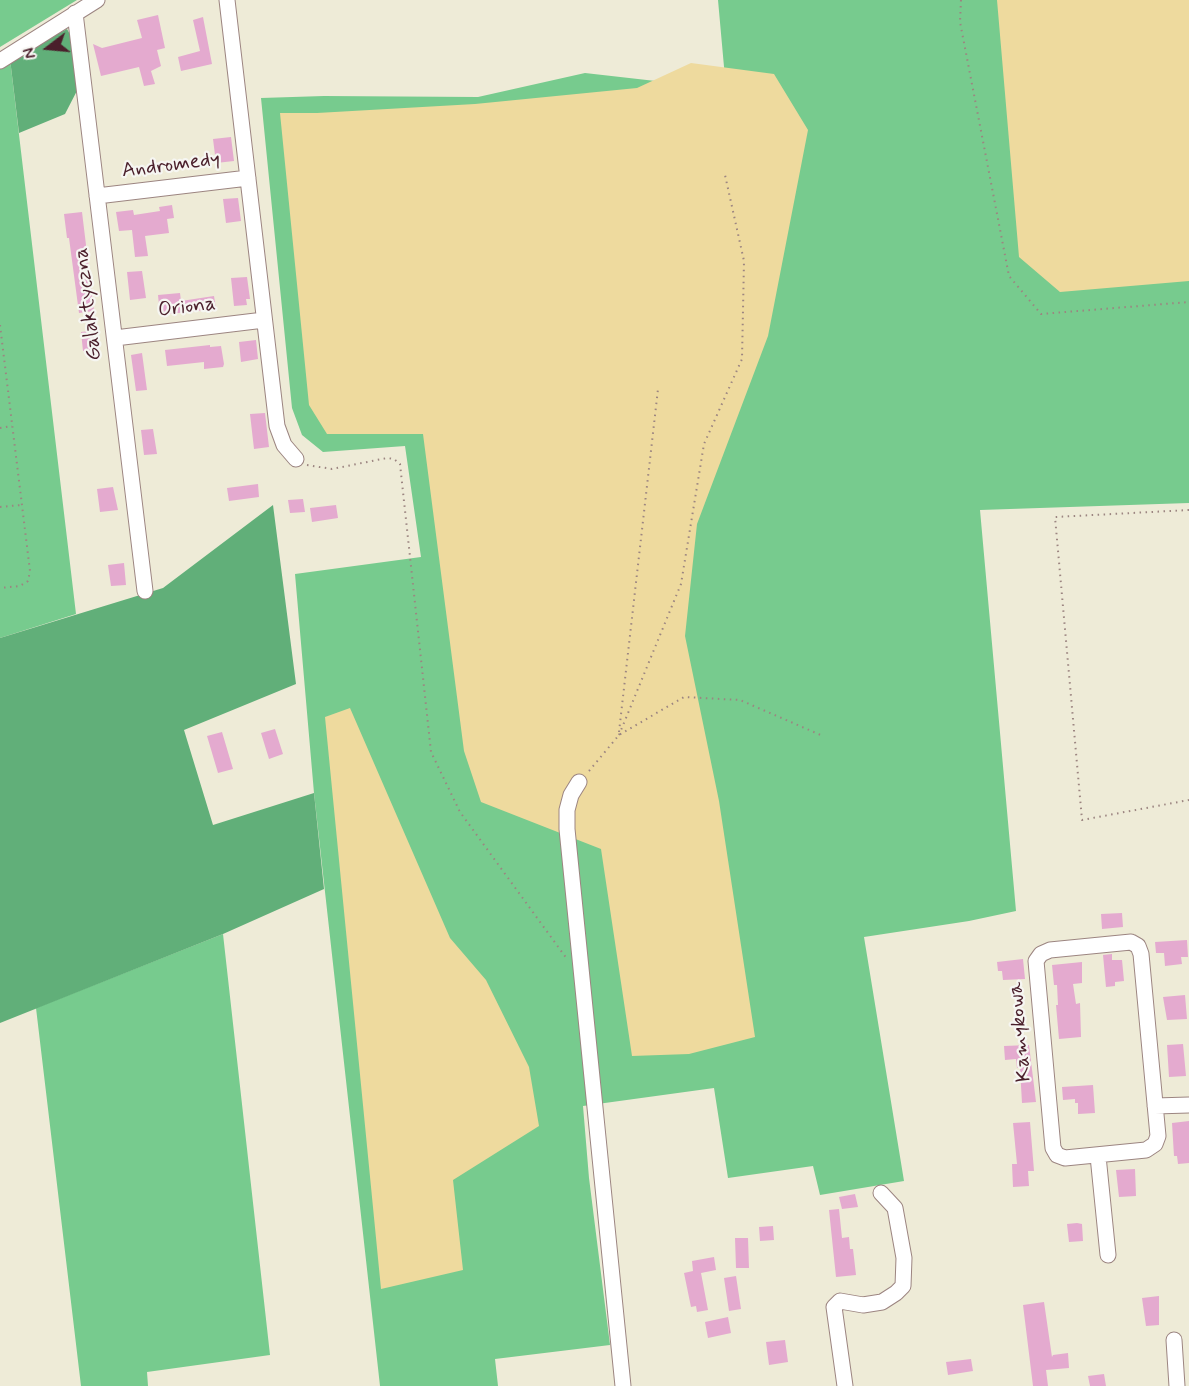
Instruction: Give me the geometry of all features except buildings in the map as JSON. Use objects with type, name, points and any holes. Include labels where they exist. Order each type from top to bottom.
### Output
[{"type":"street","points":[[0,61],[95,0]]},
{"type":"street","points":[[227,0],[277,426],[284,445],[300,462]]},
{"type":"street","name":"Galaktyczna","points":[[75,13],[146,591]]},
{"type":"street","name":"Andromedy","points":[[98,196],[249,178]]},
{"type":"street","name":"Oriona","points":[[115,338],[264,320]]},
{"type":"street","points":[[579,782],[571,795],[567,810],[567,829],[623,1386]]},
{"type":"street","name":"Kamykowa","points":[[1131,942],[1138,946],[1141,954],[1158,1136],[1155,1143],[1146,1150],[1098,1156],[1065,1158],[1057,1155],[1053,1148],[1036,961],[1041,954],[1050,950],[1131,942]]},
{"type":"street","points":[[1155,1106],[1189,1105]]},
{"type":"street","points":[[1098,1156],[1108,1255]]},
{"type":"street","points":[[845,1386],[834,1307],[840,1301],[863,1305],[882,1302],[903,1286],[904,1258],[895,1208],[881,1193]]},
{"type":"street","points":[[1174,1340],[1178,1386]]},
{"type":"path","points":[[961,0],[960,22],[1009,276],[1041,314],[1189,302]]},
{"type":"path","points":[[579,782],[619,735],[681,584],[704,444],[742,359],[744,261],[726,175]]},
{"type":"path","points":[[0,325],[30,571],[28,581],[20,586],[0,588]]},
{"type":"path","points":[[619,735],[658,390]]},
{"type":"path","points":[[0,428],[12,426]]},
{"type":"path","points":[[300,462],[332,469],[387,458],[394,459],[400,464],[430,752],[460,812],[567,960]]},
{"type":"path","points":[[0,507],[21,505]]},
{"type":"path","points":[[1189,510],[1055,517],[1082,820],[1189,800]]},
{"type":"path","points":[[619,735],[684,697],[740,700],[823,736]]},
{"type":"green space","points":[[0,0],[77,0],[0,47]]},
{"type":"green space","points":[[718,0],[1189,0],[1189,503],[980,510],[1016,911],[969,921],[864,937],[904,1181],[820,1195],[813,1166],[728,1178],[714,1088],[583,1106],[589,1178],[610,1345],[495,1359],[498,1386],[380,1386],[314,793],[295,574],[421,557],[405,446],[323,452],[302,435],[292,408],[261,98],[478,97],[585,73],[726,89]]},
{"type":"green space","points":[[67,29],[72,38],[81,83],[65,114],[19,133],[10,59]]},
{"type":"green space","points":[[10,59],[76,614],[0,638],[0,67]]},
{"type":"green space","points":[[273,505],[296,684],[184,730],[213,825],[314,793],[324,889],[223,934],[0,1023],[0,638],[163,588]]},
{"type":"green space","points":[[223,934],[270,1355],[147,1372],[148,1386],[81,1386],[36,1008]]},
{"type":"sand","points":[[997,0],[1189,0],[1189,281],[1060,292],[1019,257]]},
{"type":"sand","points":[[691,63],[774,74],[808,130],[768,336],[697,524],[685,636],[719,801],[755,1037],[689,1054],[632,1056],[601,849],[481,802],[464,751],[423,434],[327,434],[309,405],[280,113],[475,104],[637,88]]},
{"type":"sand","points":[[350,708],[450,938],[486,980],[529,1067],[539,1126],[453,1180],[463,1270],[381,1289],[325,717]]}]
